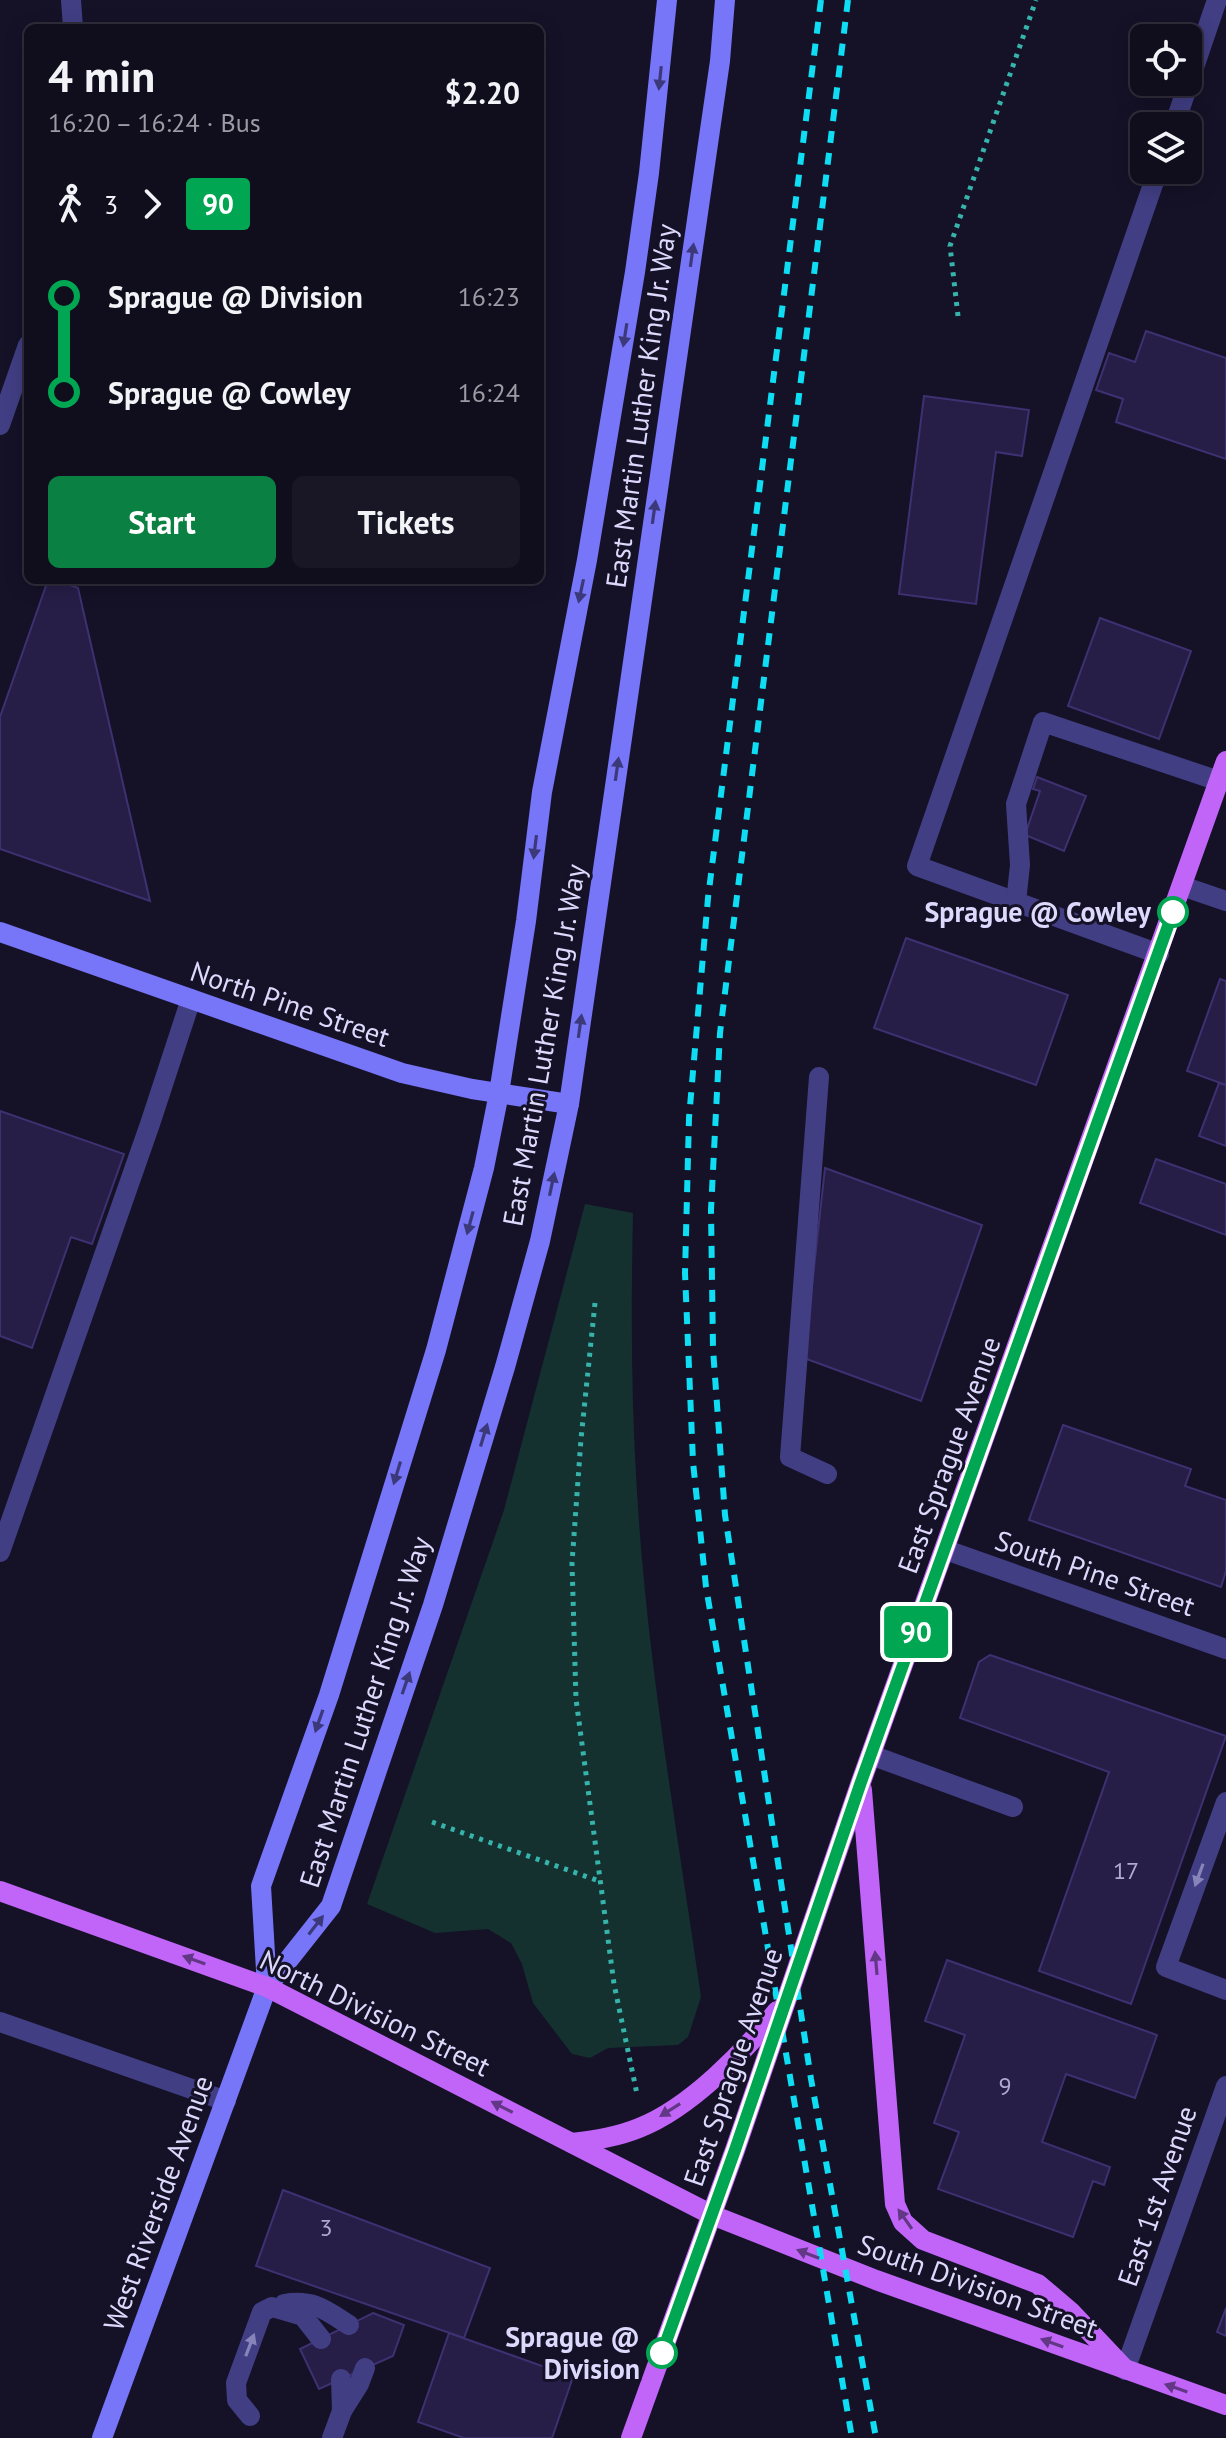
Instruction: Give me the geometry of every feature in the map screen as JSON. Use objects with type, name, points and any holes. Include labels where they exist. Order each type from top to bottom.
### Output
[{"type":"main road","name":"East Sprague Avenue","points":[[631,2438],[712,2215],[861,1782],[1226,761]]},
{"type":"main road","points":[[861,1782],[895,2204],[903,2222],[923,2240],[1038,2284],[1071,2312],[1125,2370]]},
{"type":"main road","name":"North Division Street","points":[[0,1891],[267,1987],[712,2215]]},
{"type":"main road","points":[[572,2143],[603,2139],[641,2127],[681,2102],[722,2071],[756,2037],[787,1999]]},
{"type":"main road","name":"South Division Street","points":[[712,2215],[876,2280],[1226,2405]]},
{"type":"street","points":[[71,0],[73,24]]},
{"type":"street","name":"East Martin Luther King Jr. Way","points":[[267,1987],[261,1886],[329,1695],[436,1350],[482,1178],[499,1093],[526,921],[542,792],[587,560],[635,272],[667,0]]},
{"type":"street","name":"East Martin Luther King Jr. Way","points":[[267,1987],[331,1906],[433,1605],[540,1241],[569,1104],[713,107],[725,0]]},
{"type":"street","points":[[1179,112],[1217,0]]},
{"type":"street","points":[[1153,184],[917,866],[1159,954]]},
{"type":"street","points":[[0,425],[24,356]]},
{"type":"street","points":[[1016,902],[1020,865],[1016,804],[1043,722],[1219,781]]},
{"type":"street","points":[[1182,886],[1226,901]]},
{"type":"street","name":"North Pine Street","points":[[0,932],[402,1073],[569,1104]]},
{"type":"street","points":[[0,1552],[191,999]]},
{"type":"street","points":[[819,1077],[790,1457],[827,1474]]},
{"type":"street","name":"South Pine Street","points":[[946,1550],[1226,1649]]},
{"type":"street","points":[[871,1755],[1013,1807]]},
{"type":"street","points":[[1226,1802],[1166,1967],[1226,1990]]},
{"type":"street","name":"West Riverside Avenue","points":[[102,2438],[267,1987]]},
{"type":"street","points":[[0,2022],[226,2101]]},
{"type":"street","name":"East 1st Avenue","points":[[1125,2370],[1226,2086]]},
{"type":"street","points":[[250,2416],[237,2400],[236,2383],[262,2312],[295,2302],[318,2305],[349,2325]]},
{"type":"street","points":[[272,2307],[303,2316],[321,2339]]},
{"type":"street","points":[[332,2438],[342,2411],[365,2368]]},
{"type":"street","points":[[341,2379],[342,2411]]},
{"type":"path","points":[[958,316],[950,246],[1036,0]]},
{"type":"path","points":[[595,1303],[572,1563],[576,1699],[614,1984],[637,2094]]},
{"type":"path","points":[[432,1822],[599,1881]]},
{"type":"green space","points":[[585,1204],[633,1213],[633,1387],[642,1555],[664,1745],[701,1997],[688,2037],[678,2045],[608,2048],[590,2058],[572,2054],[533,2003],[522,1964],[511,1943],[488,1929],[435,1933],[367,1904],[504,1510]]},
{"type":"building","points":[[1146,331],[1226,358],[1226,459],[1116,422],[1123,399],[1096,390],[1109,353],[1135,362]]},
{"type":"building","points":[[924,396],[1029,410],[1022,456],[996,452],[976,604],[899,594]]},
{"type":"building","points":[[47,584],[68,584],[78,588],[150,901],[0,849],[0,717]]},
{"type":"building","points":[[1100,618],[1191,651],[1159,739],[1068,706]]},
{"type":"building","points":[[1037,777],[1086,796],[1064,851],[1025,835],[1040,791],[1033,789]]},
{"type":"building","points":[[906,938],[1068,995],[1036,1085],[874,1028]]},
{"type":"building","points":[[1220,979],[1226,981],[1226,1085],[1187,1071]]},
{"type":"building","points":[[1219,1083],[1226,1085],[1226,1146],[1199,1136]]},
{"type":"building","points":[[0,1111],[124,1154],[92,1244],[71,1237],[32,1348],[0,1336]]},
{"type":"building","points":[[1156,1159],[1226,1184],[1226,1235],[1140,1203]]},
{"type":"building","points":[[825,1168],[982,1225],[921,1401],[804,1358]]},
{"type":"building","points":[[1063,1425],[1191,1469],[1185,1486],[1226,1500],[1226,1571],[1221,1587],[1029,1520]]},
{"type":"building","points":[[990,1655],[1226,1736],[1131,2004],[1039,1971],[1109,1772],[960,1718],[979,1662]]},
{"type":"building","points":[[947,1960],[1157,2035],[1135,2098],[1066,2074],[1042,2142],[1110,2167],[1104,2185],[1093,2181],[1073,2237],[938,2189],[959,2132],[934,2123],[965,2035],[925,2021]]},
{"type":"building","points":[[283,2190],[490,2268],[464,2338],[256,2266]]},
{"type":"building","points":[[1226,2308],[1226,2336],[1217,2332]]},
{"type":"building","points":[[373,2313],[404,2325],[393,2356],[319,2389],[300,2349]]},
{"type":"building","points":[[449,2333],[573,2377],[552,2438],[464,2438],[418,2422]]},
{"type":"railway","points":[[821,0],[708,898],[689,1118],[685,1273],[693,1462],[706,1587],[852,2438]]},
{"type":"railway","points":[[848,0],[720,1033],[711,1210],[713,1349],[725,1515],[811,2079],[876,2438]]},
{"type":"bus line","name":"90","points":[[662,2353],[861,1782],[1173,912]]},
{"type":"place","name":"Sprague @ Cowley","points":[[1173,912]]},
{"type":"place","name":"Sprague @ Division","points":[[662,2353]]}]
